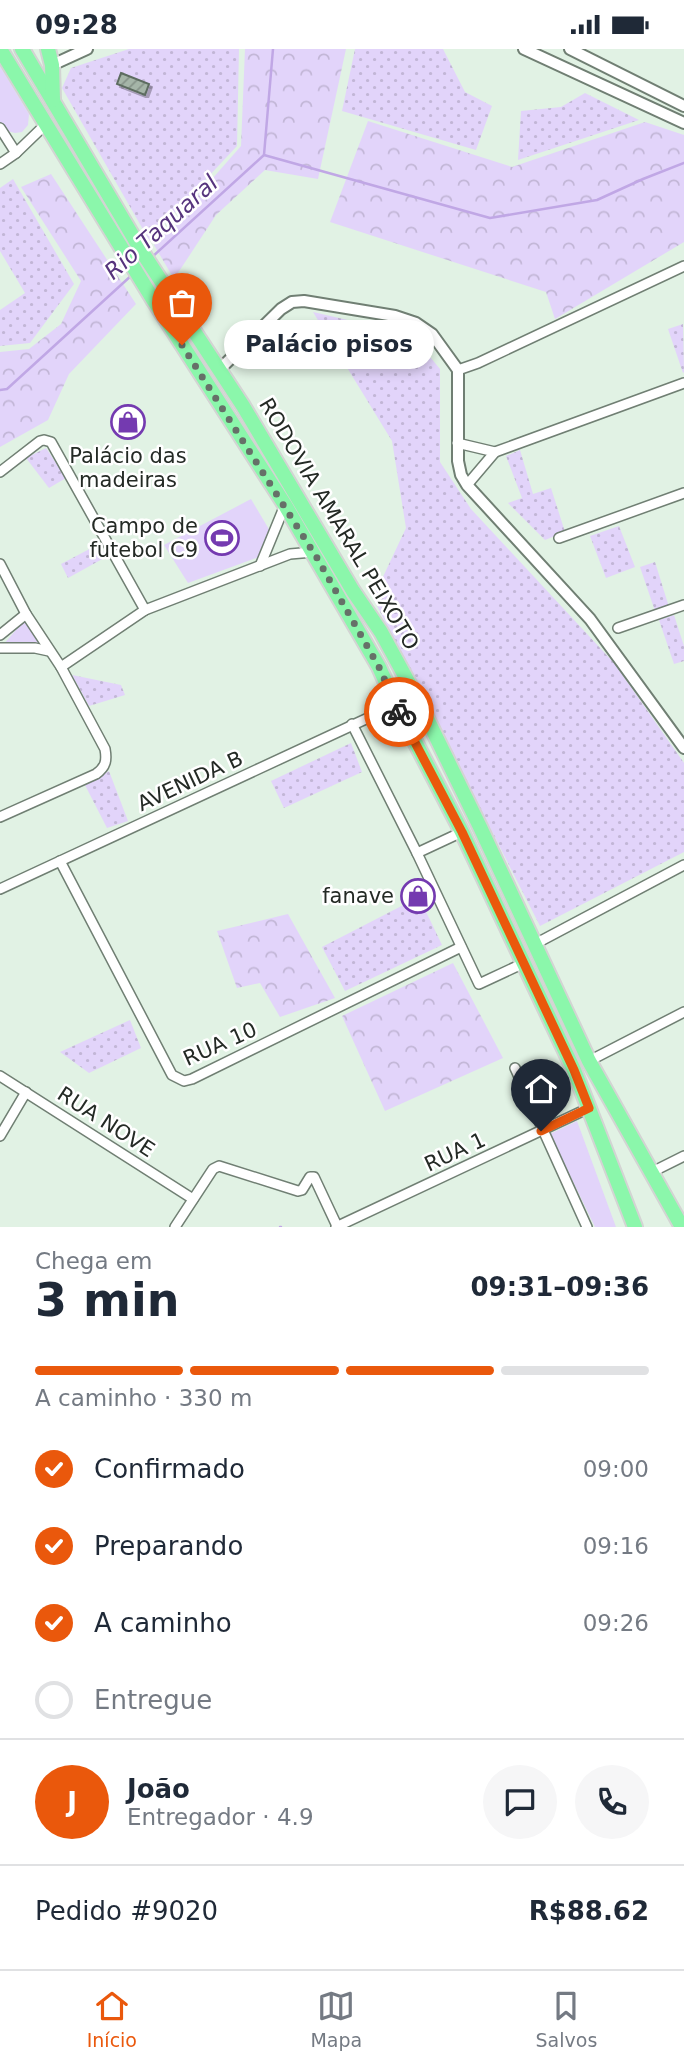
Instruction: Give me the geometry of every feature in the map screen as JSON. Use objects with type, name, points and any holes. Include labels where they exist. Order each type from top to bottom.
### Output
[{"type":"highway","name":"RODOVIA AMARAL PEIXOTO","points":[[0,49],[154,301],[285,505],[369,649],[462,832],[574,1070],[635,1227]]},
{"type":"highway","name":"RODOVIA AMARAL PEIXOTO","points":[[22,49],[144,255],[243,406],[353,591],[381,632],[418,700],[589,1061],[682,1227]]},
{"type":"highway","points":[[48,49],[52,65],[53,101]]},
{"type":"highway","points":[[612,1104],[618,1127],[674,1227]]},
{"type":"highway","points":[[612,1167],[625,1185],[641,1227]]},
{"type":"street","points":[[52,65],[71,52],[87,49]]},
{"type":"street","points":[[524,49],[684,123]]},
{"type":"street","points":[[570,49],[684,106]]},
{"type":"street","points":[[585,78],[596,62]]},
{"type":"street","points":[[0,164],[16,153],[46,124]]},
{"type":"street","points":[[0,128],[16,153]]},
{"type":"street","points":[[458,370],[684,266]]},
{"type":"street","points":[[219,370],[281,309],[292,302],[304,301],[395,316],[416,323],[432,334],[458,370],[458,461],[461,475],[467,485],[590,619],[684,748]]},
{"type":"street","points":[[467,485],[495,452],[684,383]]},
{"type":"street","points":[[0,472],[40,441],[51,442],[145,610]]},
{"type":"street","points":[[457,443],[495,452]]},
{"type":"street","points":[[559,538],[684,493]]},
{"type":"street","points":[[260,566],[285,505]]},
{"type":"street","points":[[61,667],[145,610],[290,554],[313,552]]},
{"type":"street","points":[[0,565],[26,614],[61,667],[105,748],[105,764],[96,774],[0,817]]},
{"type":"street","points":[[618,628],[684,605]]},
{"type":"street","points":[[0,635],[26,614]]},
{"type":"street","points":[[0,648],[35,648],[50,652]]},
{"type":"street","name":"AVENIDA B","points":[[0,889],[396,705]]},
{"type":"street","points":[[352,724],[479,984],[524,963]]},
{"type":"street","points":[[417,853],[462,832]]},
{"type":"street","name":"RUA 10","points":[[60,861],[173,1075],[184,1081],[461,947]]},
{"type":"street","points":[[535,944],[684,865]]},
{"type":"street","points":[[589,1061],[684,1012]]},
{"type":"street","points":[[514,1068],[587,1227]]},
{"type":"street","name":"RUA NOVE","points":[[0,1076],[193,1199]]},
{"type":"street","points":[[0,1136],[26,1092]]},
{"type":"street","name":"RUA 1","points":[[336,1226],[589,1108]]},
{"type":"street","points":[[653,1172],[684,1156]]},
{"type":"street","points":[[175,1227],[213,1168],[221,1166],[298,1191],[313,1177],[336,1226]]},
{"type":"green space","points":[[129,49],[239,49],[237,146],[149,240],[62,88],[71,68]]},
{"type":"green space","points":[[245,49],[346,49],[318,179],[265,170],[216,215],[174,279],[154,245],[241,146]]},
{"type":"green space","points":[[355,49],[443,49],[465,92],[492,106],[476,150],[342,111]]},
{"type":"green space","points":[[0,66],[29,114],[28,125],[22,132],[4,130],[0,124]]},
{"type":"green space","points":[[585,93],[639,120],[518,160],[521,111],[561,107]]},
{"type":"green space","points":[[368,121],[512,167],[645,122],[684,135],[684,242],[555,319],[546,292],[330,222]]},
{"type":"green space","points":[[51,174],[136,304],[69,374],[48,420],[0,447],[0,352],[29,349],[61,324],[81,281],[21,187]]},
{"type":"green space","points":[[13,179],[74,284],[30,343],[0,346],[0,310],[25,293],[0,251],[0,188]]},
{"type":"green space","points":[[313,312],[412,335],[440,369],[440,462],[471,509],[614,663],[684,763],[684,852],[540,926],[373,598],[406,528],[392,441]]},
{"type":"green space","points":[[683,324],[684,372],[683,373],[668,329]]},
{"type":"green space","points":[[46,448],[66,478],[49,488],[26,458]]},
{"type":"green space","points":[[520,450],[533,494],[551,488],[565,532],[545,540],[508,503],[522,498],[506,456]]},
{"type":"green space","name":"Campo de futebol C9","points":[[251,499],[270,531],[259,557],[188,583],[164,545]]},
{"type":"green space","points":[[619,526],[635,567],[606,578],[590,536]]},
{"type":"green space","points":[[99,544],[106,557],[68,578],[61,564]]},
{"type":"green space","points":[[655,562],[669,607],[655,611],[640,567]]},
{"type":"green space","points":[[674,615],[684,646],[684,661],[674,664],[659,620]]},
{"type":"green space","points":[[22,623],[28,623],[40,645],[3,645]]},
{"type":"green space","points":[[72,675],[121,685],[125,695],[89,706]]},
{"type":"green space","points":[[351,743],[362,772],[284,808],[271,781]]},
{"type":"green space","points":[[109,771],[128,821],[107,828],[85,785]]},
{"type":"green space","points":[[419,897],[442,945],[345,991],[322,947]]},
{"type":"green space","points":[[288,914],[335,998],[280,1017],[260,983],[237,988],[217,931]]},
{"type":"green space","points":[[453,963],[503,1058],[385,1111],[342,1016]]},
{"type":"green space","points":[[130,1020],[141,1048],[89,1073],[60,1052]]},
{"type":"green space","points":[[577,1121],[616,1227],[595,1227],[550,1134]]},
{"type":"building","points":[[121,73],[149,84],[145,95],[117,84]]},
{"type":"waterway","name":"Rio Taquaral","points":[[151,258],[264,155],[273,49]]},
{"type":"waterway","points":[[264,155],[490,218],[597,200],[684,163]]},
{"type":"waterway","name":"Rio Taquaral","points":[[0,390],[7,389],[133,274]]},
{"type":"way so far","points":[[182,345],[317,558],[379,667],[399,712]]},
{"type":"place","name":"Palácio pisos","points":[[182,345]]},
{"type":"place","name":"Palácio das madeiras","points":[[128,422]]},
{"type":"place","name":"Campo de futebol C9","points":[[222,538]]},
{"type":"place","name":"fanave","points":[[418,896]]},
{"type":"route","points":[[399,712],[462,832],[574,1070],[589,1108],[541,1131]]}]
